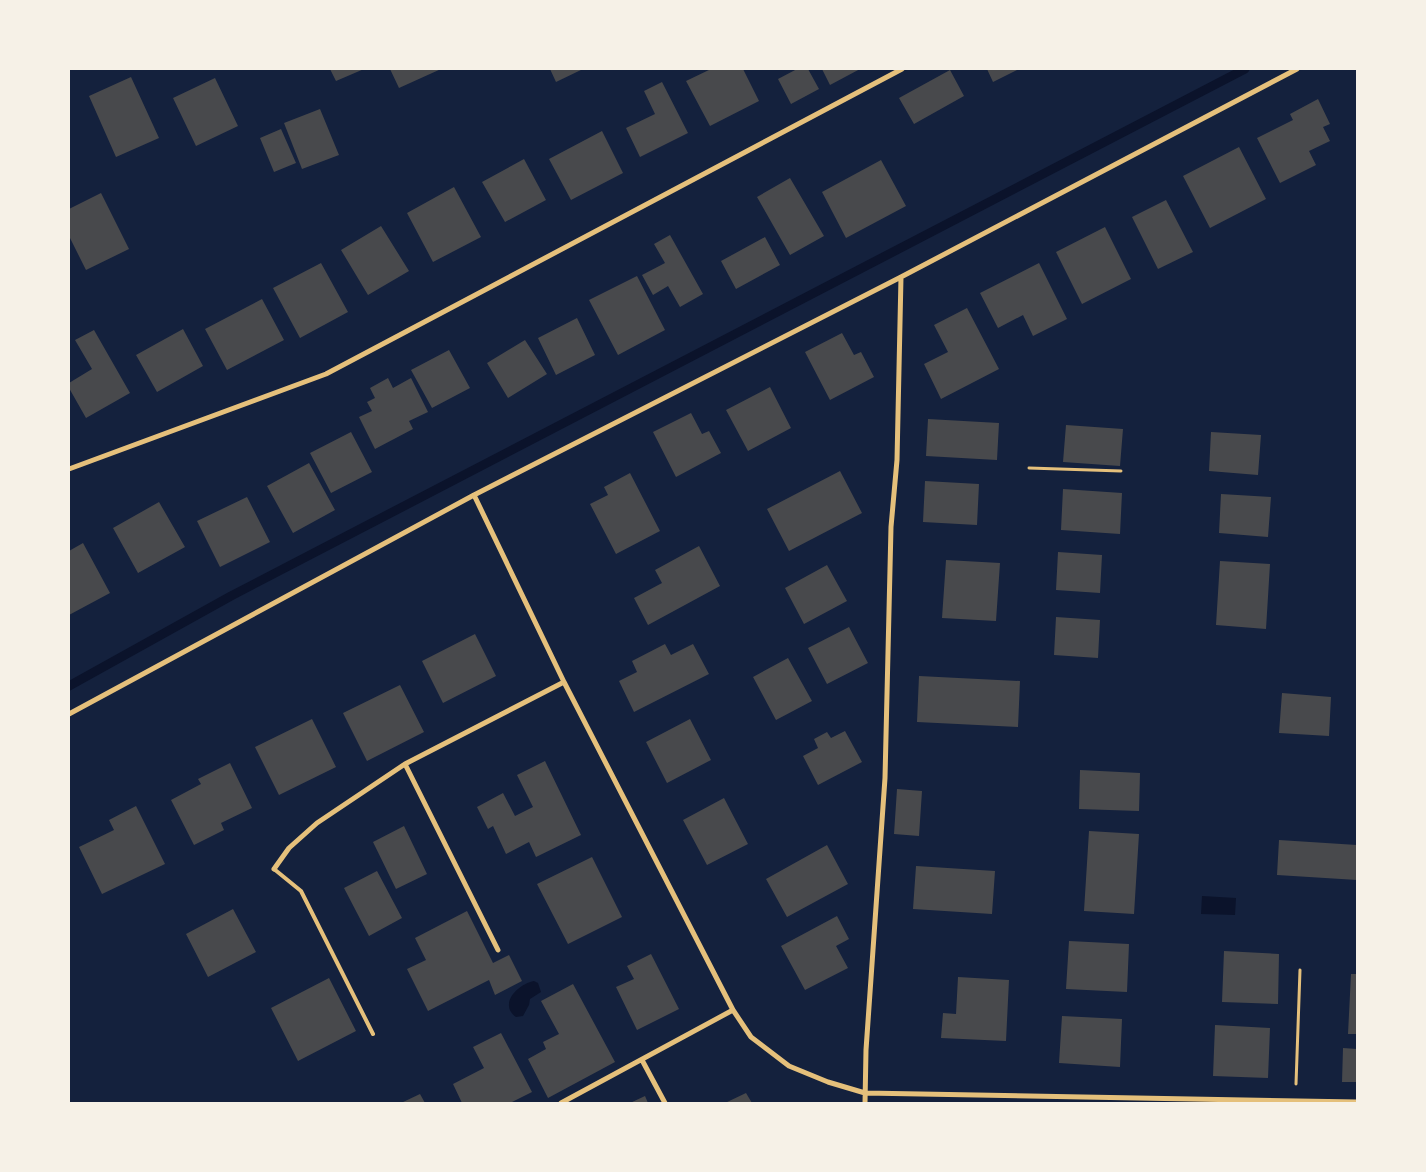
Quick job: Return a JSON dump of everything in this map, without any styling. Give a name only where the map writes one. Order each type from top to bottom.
[{"type":"street","points":[[69,469],[326,374],[902,69]]},
{"type":"street","points":[[69,714],[474,495],[901,278],[1297,69]]},
{"type":"street","points":[[865,1103],[866,1050],[885,778],[891,537],[897,460],[901,278]]},
{"type":"street","points":[[474,495],[564,682],[734,1010],[751,1037],[788,1066],[828,1082],[865,1093],[1357,1102]]},
{"type":"street","points":[[274,869],[289,848],[317,823],[405,764],[564,682]]},
{"type":"street","points":[[405,764],[498,950]]},
{"type":"street","points":[[561,1103],[734,1010]]},
{"type":"street","points":[[642,1060],[665,1103]]},
{"type":"lane","points":[[274,869],[301,891],[373,1034]]},
{"type":"path","points":[[1029,468],[1121,471]]},
{"type":"path","points":[[1296,1101],[1300,970]]},
{"type":"water","points":[[1202,896],[1236,898],[1235,915],[1201,914]]},
{"type":"water","points":[[534,981],[538,983],[541,992],[530,999],[523,1016],[516,1017],[511,1012],[509,1006],[512,995],[522,986]]},
{"type":"building","points":[[330,69],[364,69],[336,81]]},
{"type":"building","points":[[390,69],[441,69],[399,88]]},
{"type":"building","points":[[550,69],[583,69],[556,82]]},
{"type":"building","points":[[711,69],[743,69],[759,101],[710,126],[686,81]]},
{"type":"building","points":[[797,69],[808,69],[819,89],[791,104],[778,79]]},
{"type":"building","points":[[822,69],[860,69],[830,85]]},
{"type":"building","points":[[987,69],[1019,69],[993,82]]},
{"type":"building","points":[[950,70],[964,96],[914,124],[899,98]]},
{"type":"building","points":[[131,77],[159,138],[116,157],[89,96]]},
{"type":"building","points":[[215,78],[238,126],[196,146],[173,98]]},
{"type":"building","points":[[662,82],[688,133],[640,157],[626,128],[655,114],[644,91]]},
{"type":"building","points":[[1318,99],[1330,124],[1323,127],[1330,141],[1309,151],[1316,165],[1280,183],[1257,138],[1293,120],[1290,114]]},
{"type":"building","points":[[320,109],[339,155],[302,169],[284,123]]},
{"type":"building","points":[[281,129],[296,163],[274,172],[260,138]]},
{"type":"building","points":[[602,131],[623,173],[571,200],[549,159]]},
{"type":"building","points":[[1239,147],[1266,199],[1210,228],[1183,176]]},
{"type":"building","points":[[524,159],[546,200],[505,222],[482,182]]},
{"type":"building","points":[[881,160],[906,206],[846,238],[822,192]]},
{"type":"building","points":[[790,178],[824,236],[790,255],[757,197]]},
{"type":"building","points":[[454,187],[481,237],[433,262],[407,213]]},
{"type":"building","points":[[101,193],[129,249],[86,270],[69,236],[69,209]]},
{"type":"building","points":[[1166,200],[1193,252],[1158,269],[1132,217]]},
{"type":"building","points":[[381,226],[409,271],[368,295],[341,250]]},
{"type":"building","points":[[1105,227],[1131,279],[1082,304],[1056,252]]},
{"type":"building","points":[[670,235],[703,294],[680,307],[668,286],[653,295],[642,275],[665,263],[654,244]]},
{"type":"building","points":[[765,237],[780,265],[736,289],[721,261]]},
{"type":"building","points":[[321,263],[348,312],[300,338],[273,288]]},
{"type":"building","points":[[1039,263],[1067,319],[1033,336],[1023,315],[998,328],[980,293]]},
{"type":"building","points":[[637,276],[665,330],[618,355],[589,300]]},
{"type":"building","points":[[262,299],[284,340],[227,370],[205,329]]},
{"type":"building","points":[[967,308],[999,369],[941,399],[924,364],[948,352],[934,325]]},
{"type":"building","points":[[577,318],[595,355],[556,375],[538,338]]},
{"type":"building","points":[[183,329],[203,366],[157,392],[136,355]]},
{"type":"building","points":[[94,330],[130,393],[86,418],[69,388],[69,383],[92,369],[75,340]]},
{"type":"building","points":[[842,333],[854,355],[861,352],[874,377],[830,400],[805,352]]},
{"type":"building","points":[[525,340],[547,374],[508,398],[487,363]]},
{"type":"building","points":[[449,350],[470,388],[432,408],[411,370]]},
{"type":"building","points":[[388,378],[393,388],[411,378],[428,412],[409,421],[413,429],[375,449],[359,417],[372,411],[367,402],[375,398],[370,388]]},
{"type":"building","points":[[770,387],[791,428],[748,451],[726,410]]},
{"type":"building","points":[[691,413],[702,434],[709,431],[721,453],[676,477],[653,432]]},
{"type":"building","points":[[928,419],[999,423],[997,460],[926,456]]},
{"type":"building","points":[[1066,425],[1123,429],[1120,466],[1063,462]]},
{"type":"building","points":[[351,432],[372,472],[331,493],[310,453]]},
{"type":"building","points":[[1211,432],[1261,435],[1258,475],[1209,471]]},
{"type":"building","points":[[309,463],[335,510],[293,533],[267,486]]},
{"type":"building","points":[[840,471],[862,513],[789,551],[767,509]]},
{"type":"building","points":[[630,473],[660,531],[616,554],[590,504],[608,495],[604,487]]},
{"type":"building","points":[[925,481],[979,484],[977,525],[923,522]]},
{"type":"building","points":[[1063,489],[1122,493],[1120,534],[1061,530]]},
{"type":"building","points":[[1221,494],[1271,497],[1268,537],[1219,533]]},
{"type":"building","points":[[247,497],[270,542],[220,567],[197,521]]},
{"type":"building","points":[[159,502],[185,547],[138,573],[113,528]]},
{"type":"building","points":[[83,543],[110,593],[69,615],[69,551]]},
{"type":"building","points":[[699,546],[720,586],[648,625],[634,598],[662,583],[655,570]]},
{"type":"building","points":[[1058,552],[1102,555],[1100,593],[1056,590]]},
{"type":"building","points":[[946,560],[1000,563],[996,621],[942,618]]},
{"type":"building","points":[[1220,561],[1270,564],[1266,629],[1216,625]]},
{"type":"building","points":[[827,565],[847,601],[804,624],[785,588]]},
{"type":"building","points":[[1056,617],[1100,620],[1098,658],[1054,655]]},
{"type":"building","points":[[849,627],[868,663],[827,684],[808,648]]},
{"type":"building","points":[[475,634],[496,676],[443,703],[422,661]]},
{"type":"building","points":[[665,644],[671,655],[693,644],[709,674],[634,712],[619,681],[637,672],[632,661]]},
{"type":"building","points":[[788,658],[812,701],[776,720],[753,677]]},
{"type":"building","points":[[919,676],[1020,681],[1018,727],[917,722]]},
{"type":"building","points":[[400,685],[424,732],[367,761],[343,713]]},
{"type":"building","points":[[1282,693],[1331,697],[1329,736],[1279,733]]},
{"type":"building","points":[[312,719],[336,767],[279,795],[255,747]]},
{"type":"building","points":[[690,719],[711,760],[667,783],[646,742]]},
{"type":"building","points":[[845,731],[862,762],[818,785],[803,756],[818,748],[814,739],[827,732],[831,738]]},
{"type":"building","points":[[545,761],[581,835],[536,857],[529,842],[506,854],[493,826],[488,829],[477,807],[503,793],[515,816],[533,807],[517,775]]},
{"type":"building","points":[[230,763],[252,808],[221,823],[224,830],[194,845],[171,800],[201,784],[198,779]]},
{"type":"building","points":[[1080,770],[1140,773],[1139,811],[1079,809]]},
{"type":"building","points":[[897,789],[922,791],[919,836],[894,834]]},
{"type":"building","points":[[724,798],[748,844],[707,865],[683,820]]},
{"type":"building","points":[[136,806],[165,864],[102,894],[79,847],[114,830],[109,820]]},
{"type":"building","points":[[404,826],[427,874],[396,889],[373,842]]},
{"type":"building","points":[[1089,831],[1139,834],[1134,914],[1084,911]]},
{"type":"building","points":[[1279,840],[1357,845],[1357,880],[1277,875]]},
{"type":"building","points":[[827,845],[848,884],[787,917],[766,879]]},
{"type":"building","points":[[592,857],[622,917],[568,944],[537,884]]},
{"type":"building","points":[[916,866],[995,871],[992,914],[913,909]]},
{"type":"building","points":[[377,871],[402,918],[369,936],[344,888]]},
{"type":"building","points":[[233,909],[256,952],[208,977],[186,934]]},
{"type":"building","points":[[467,911],[493,963],[509,955],[522,981],[495,995],[489,980],[428,1011],[407,969],[426,960],[415,938]]},
{"type":"building","points":[[837,916],[849,939],[836,946],[848,968],[805,990],[781,946]]},
{"type":"building","points":[[1069,941],[1129,944],[1127,992],[1066,989]]},
{"type":"building","points":[[1224,951],[1279,954],[1278,1004],[1222,1002]]},
{"type":"building","points":[[651,954],[679,1009],[637,1030],[616,987],[634,979],[627,966]]},
{"type":"building","points":[[1351,974],[1357,974],[1357,1034],[1348,1034]]},
{"type":"building","points":[[958,977],[1009,980],[1006,1041],[941,1038],[943,1013],[956,1014]]},
{"type":"building","points":[[329,978],[356,1031],[298,1061],[271,1008]]},
{"type":"building","points":[[573,984],[615,1062],[548,1098],[528,1059],[546,1049],[543,1042],[559,1034],[541,1001]]},
{"type":"building","points":[[1062,1016],[1122,1019],[1120,1067],[1059,1063]]},
{"type":"building","points":[[1215,1025],[1270,1028],[1268,1078],[1213,1076]]},
{"type":"building","points":[[501,1033],[532,1092],[510,1103],[462,1103],[453,1084],[484,1068],[473,1047]]},
{"type":"building","points":[[1343,1048],[1357,1049],[1357,1082],[1342,1082]]},
{"type":"building","points":[[746,1093],[752,1103],[725,1103]]},
{"type":"building","points":[[420,1094],[425,1103],[401,1103]]},
{"type":"building","points":[[645,1096],[648,1103],[630,1103]]},
{"type":"waterway","points":[[69,686],[231,596],[1245,69]]}]
